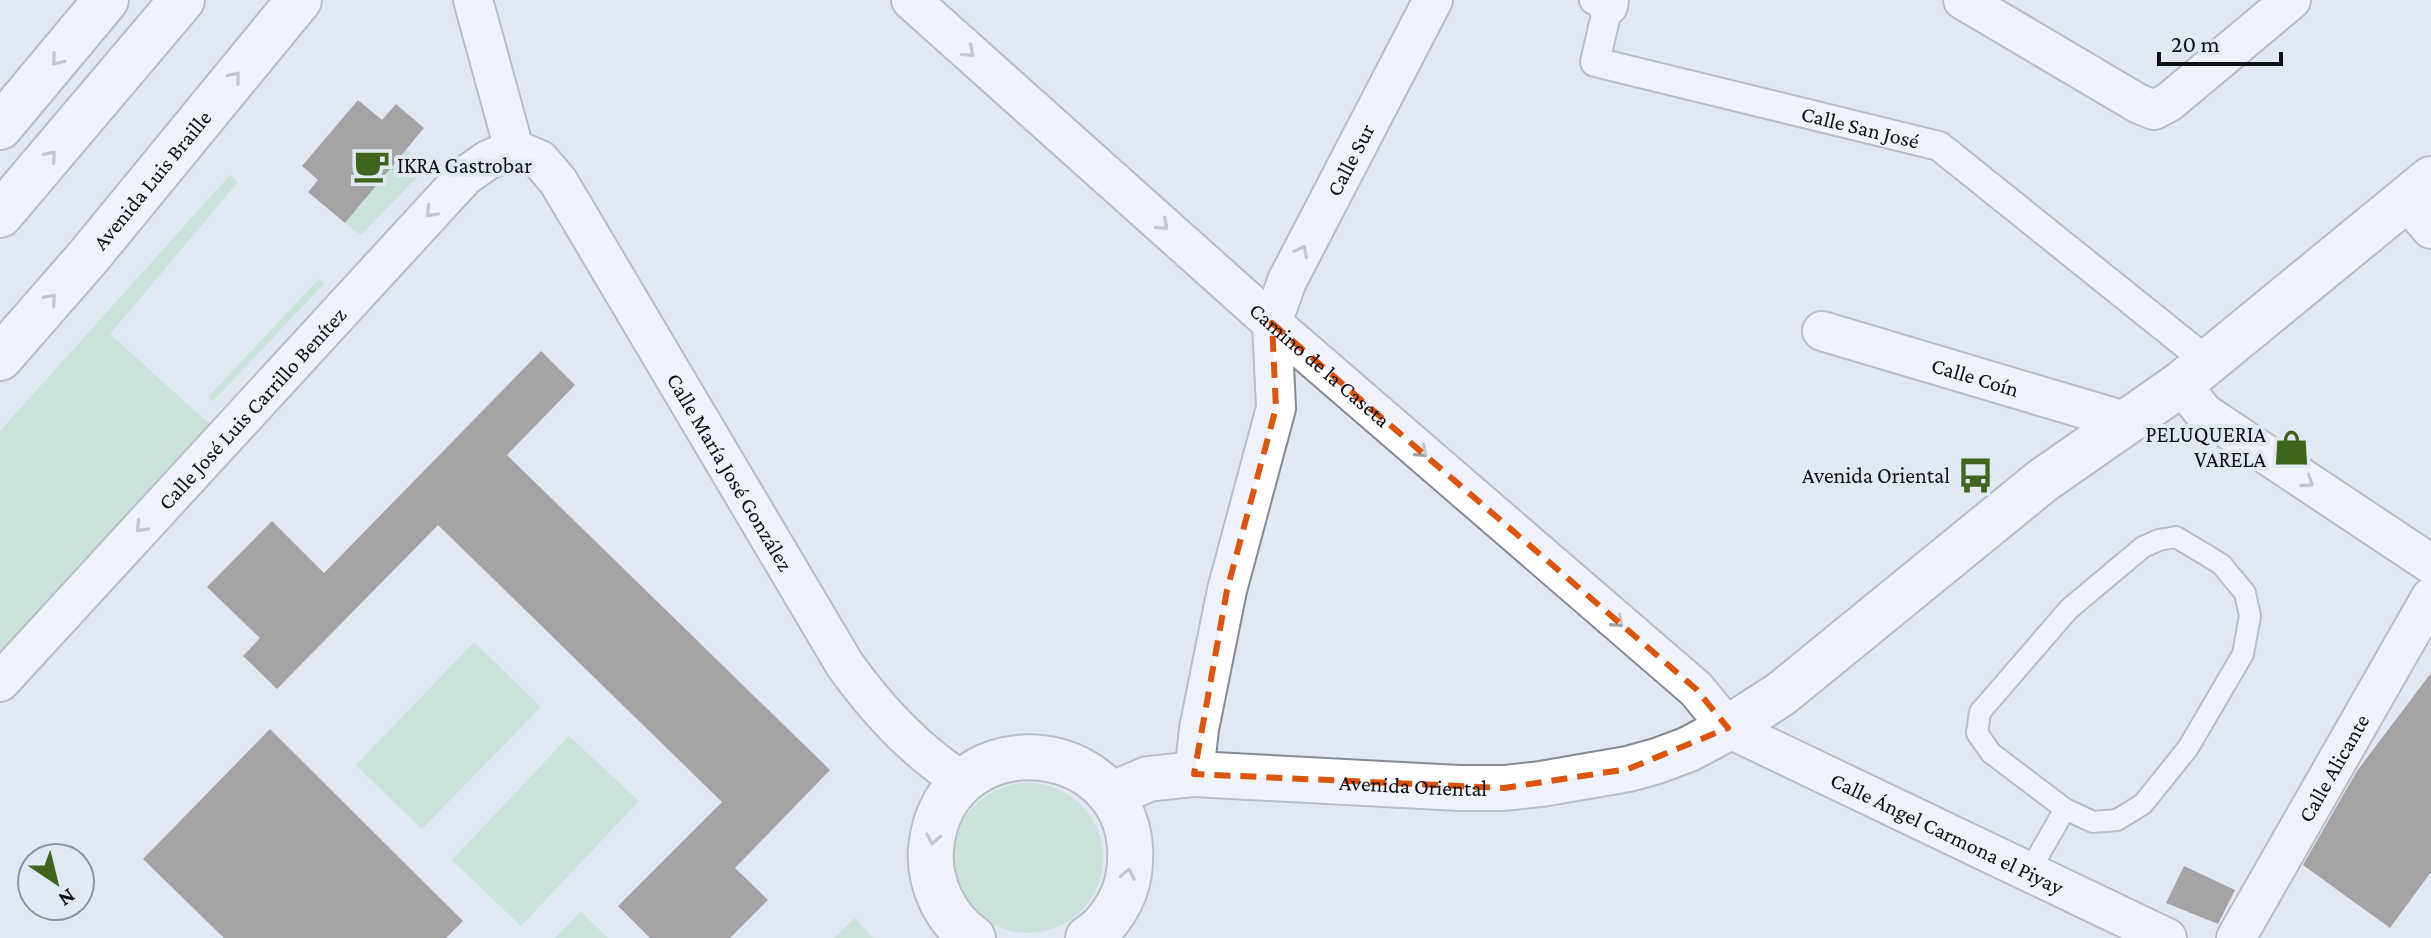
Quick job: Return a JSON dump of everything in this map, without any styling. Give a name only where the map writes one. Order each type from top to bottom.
[{"type":"main road","points":[[0,127],[106,0]]},
{"type":"main road","points":[[0,215],[182,0]]},
{"type":"main road","name":"Avenida Luis Braille","points":[[0,358],[89,256],[299,0]]},
{"type":"main road","name":"Avenida Oriental","points":[[1111,795],[1148,779],[1194,774],[1504,788],[1628,769],[1689,749],[1781,694],[2042,481],[2128,422],[2423,203]]},
{"type":"main road","points":[[973,938],[952,918],[939,898],[932,875],[931,849],[936,824],[947,801],[964,782],[986,766],[1012,757],[1040,756],[1067,762],[1091,776],[1111,795],[1126,822],[1132,853],[1127,884],[1114,912],[1092,937]]},
{"type":"main road","points":[[922,938],[933,922],[939,898]]},
{"type":"street","points":[[473,0],[514,149]]},
{"type":"street","name":"Calle Sur","points":[[1272,323],[1287,281],[1433,0]]},
{"type":"street","points":[[1963,0],[2154,110],[2169,102],[2291,0]]},
{"type":"street","name":"Camino de la Caseta","points":[[914,1],[1272,323],[1696,689],[1728,728]]},
{"type":"street","name":"Calle San José","points":[[1604,2],[1595,62],[1939,146],[2194,373]]},
{"type":"street","name":"Calle José Luis Carrillo Benítez","points":[[0,682],[465,176],[488,160],[514,149]]},
{"type":"street","name":"Calle María José González","points":[[514,149],[540,160],[558,181],[845,665],[865,693],[914,745],[936,765],[964,782]]},
{"type":"street","points":[[1194,774],[1199,729],[1227,590],[1276,408],[1272,323]]},
{"type":"street","name":"Calle Coín","points":[[1822,331],[2128,422]]},
{"type":"street","points":[[2194,373],[2204,413],[2431,564]]},
{"type":"street","name":"Calle Alicante","points":[[2236,938],[2431,597]]},
{"type":"street","name":"Calle Ángel Carmona el Piyay","points":[[1728,728],[2167,938]]},
{"type":"lane","points":[[2176,537],[2221,564],[2245,593],[2250,616],[2243,654],[2188,748],[2143,804],[2117,820],[2093,822],[2065,809],[1991,753],[1977,733],[1980,712],[2069,609],[2143,547],[2176,537]]},
{"type":"lane","points":[[2029,872],[2065,809]]},
{"type":"highlighted area","points":[[1272,323],[1696,689],[1728,728],[1628,769],[1504,788],[1194,774],[1227,590],[1276,408]]},
{"type":"green space","points":[[406,149],[428,166],[361,235],[345,223]]},
{"type":"green space","points":[[230,175],[238,182],[110,334],[215,429],[0,665],[0,431]]},
{"type":"green space","points":[[319,279],[324,284],[213,401],[208,397]]},
{"type":"green space","points":[[474,642],[541,707],[422,829],[356,765]]},
{"type":"green space","points":[[569,736],[639,801],[521,926],[452,860]]},
{"type":"green space","points":[[1028,783],[1057,788],[1081,805],[1098,829],[1103,858],[1098,887],[1081,911],[1057,928],[1028,933],[999,928],[975,911],[958,887],[953,858],[958,829],[975,805],[999,788]]},
{"type":"green space","points":[[581,912],[608,938],[555,938]]},
{"type":"green space","points":[[855,918],[873,938],[834,938],[837,935]]},
{"type":"building","name":"IKRA Gastrobar","points":[[358,100],[382,120],[396,104],[424,128],[345,223],[308,192],[318,180],[302,166]]},
{"type":"building","points":[[541,351],[575,385],[507,455],[830,770],[735,868],[768,900],[730,938],[650,938],[618,906],[722,802],[438,525],[277,689],[243,656],[260,638],[207,587],[272,521],[324,573]]},
{"type":"building","points":[[2431,673],[2431,872],[2390,928],[2303,865],[2357,771]]},
{"type":"building","points":[[270,729],[463,921],[446,938],[224,938],[143,859]]},
{"type":"building","points":[[2184,866],[2235,890],[2218,924],[2166,903]]},
{"type":"place","name":"IKRA Gastrobar","points":[[371,165]]},
{"type":"place","name":"PELUQUERIA VARELA","points":[[2292,447]]},
{"type":"place","name":"Avenida Oriental","points":[[1976,475]]}]
